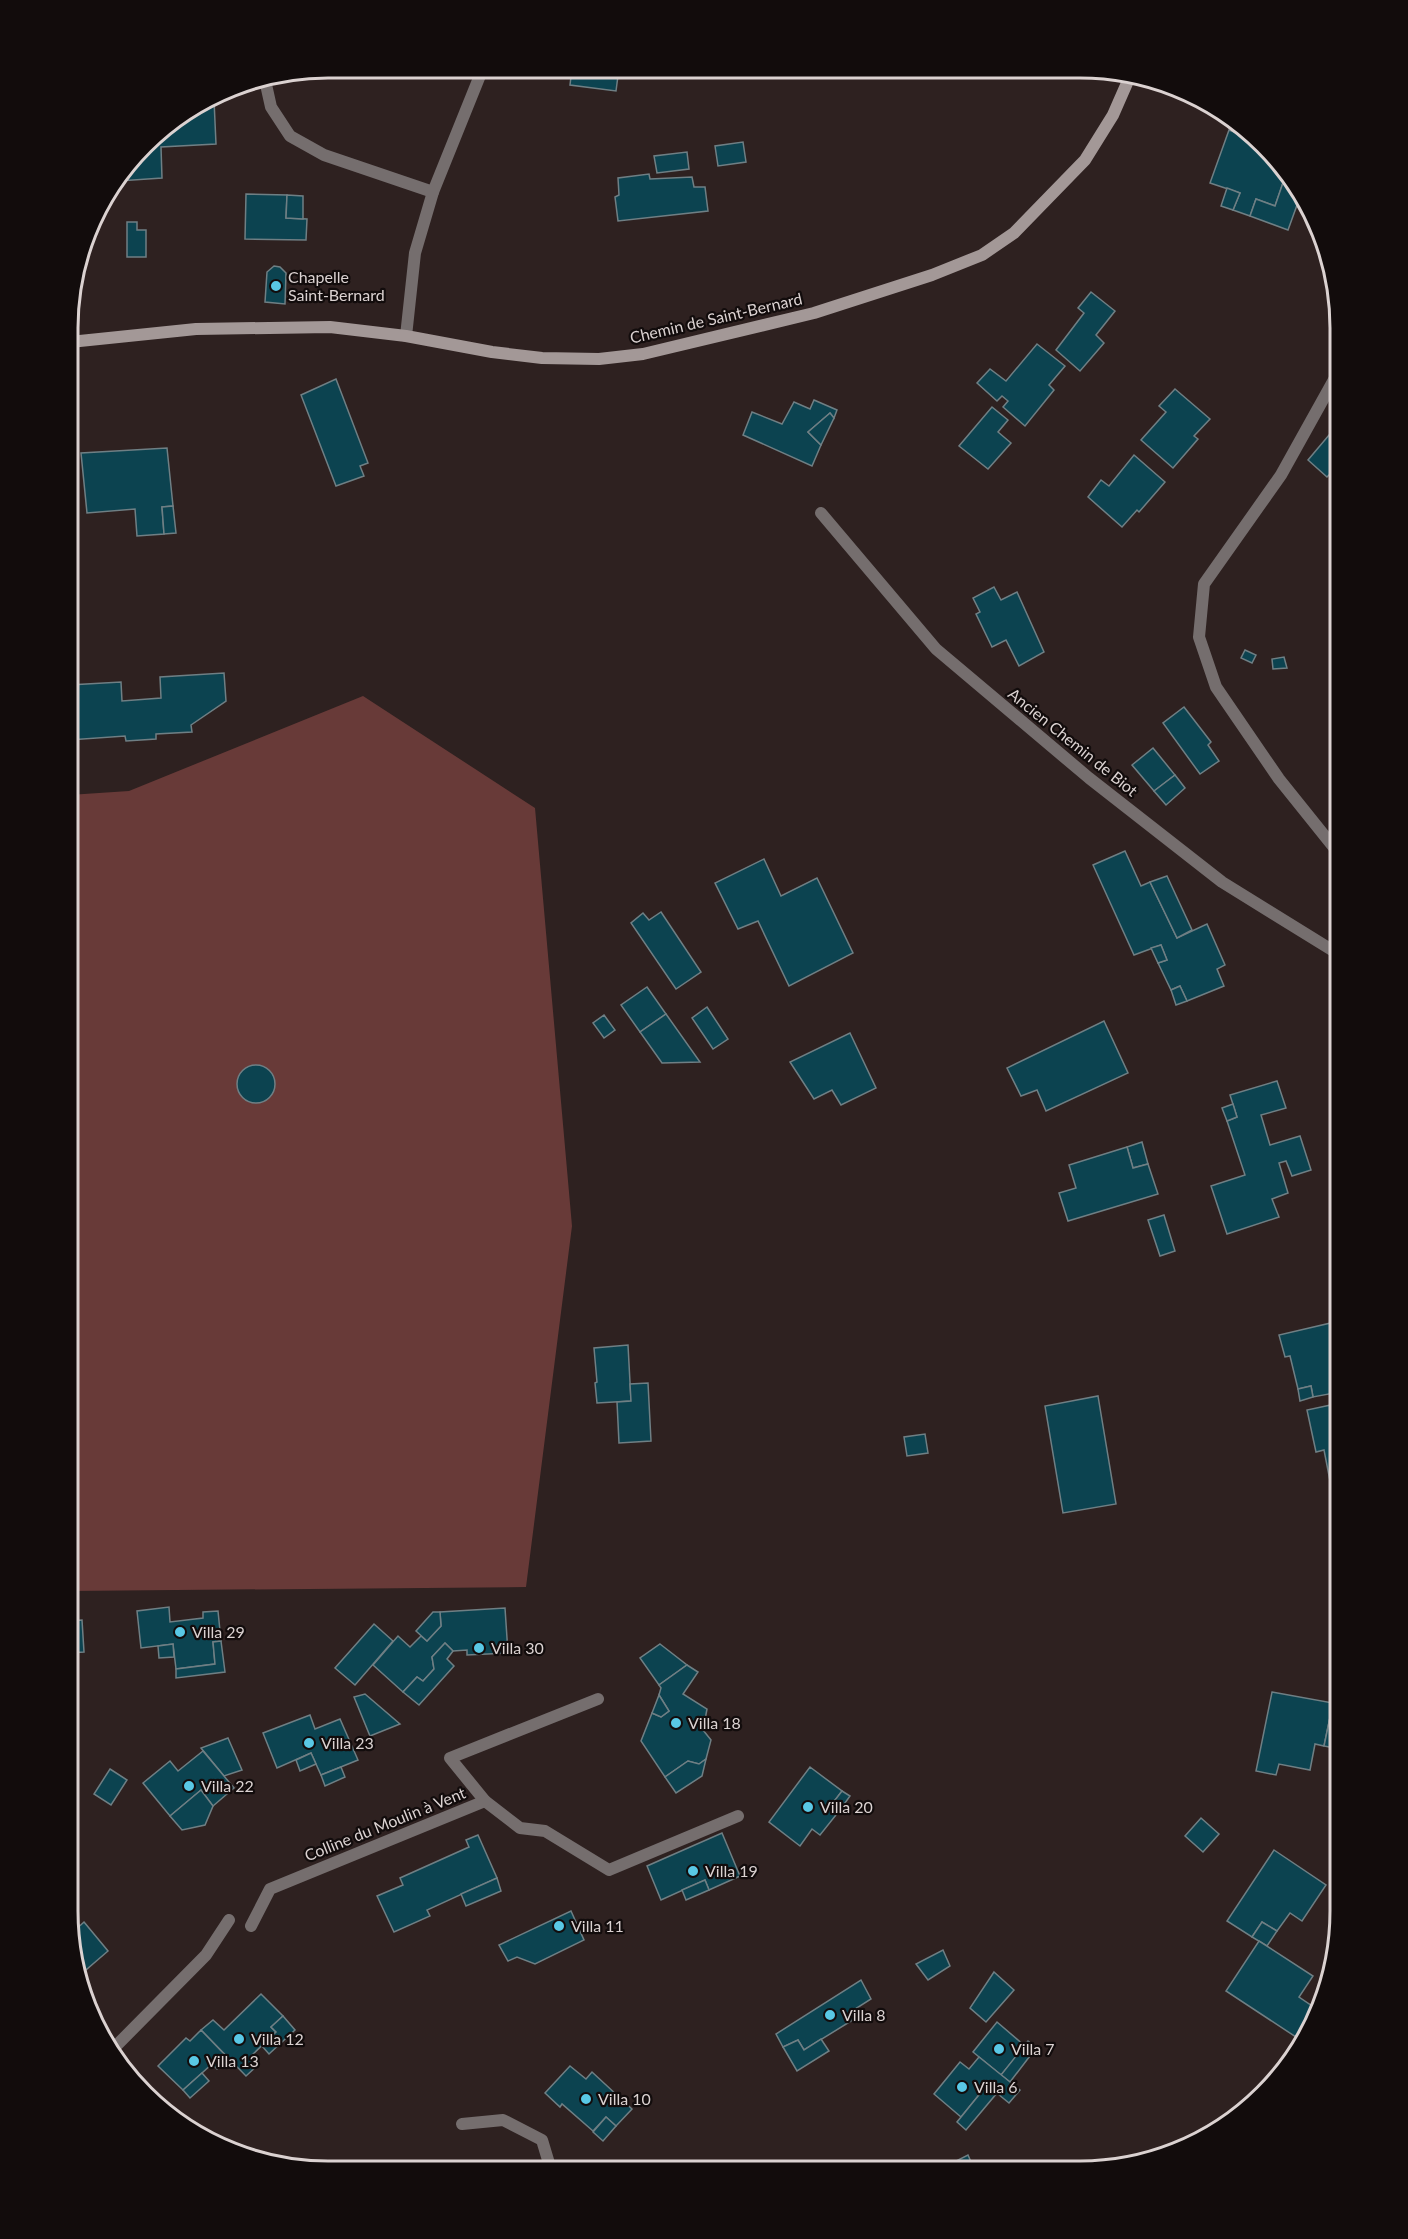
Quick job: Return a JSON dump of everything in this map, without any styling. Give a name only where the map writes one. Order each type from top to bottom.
[{"type":"main road","name":"Chemin de Saint-Bernard","points":[[78,341],[196,329],[330,327],[406,336],[492,352],[542,358],[599,359],[644,354],[814,313],[932,275],[982,255],[1014,233],[1085,160],[1113,115],[1127,83]]},
{"type":"street","points":[[406,336],[415,253],[432,192],[479,78]]},
{"type":"street","points":[[266,86],[271,106],[290,136],[324,155],[432,192]]},
{"type":"street","points":[[1330,388],[1281,475],[1204,584],[1199,637],[1216,687],[1279,779],[1330,843]]},
{"type":"street","name":"Ancien Chemin de Biot","points":[[821,513],[936,649],[1089,778],[1222,882],[1330,949]]},
{"type":"street","name":"Colline du Moulin à Vent","points":[[251,1926],[270,1889],[485,1801],[450,1758],[598,1699]]},
{"type":"street","points":[[485,1801],[520,1828],[545,1831],[609,1870],[738,1816]]},
{"type":"street","points":[[117,2045],[206,1955],[230,1920]]},
{"type":"street","points":[[462,2124],[503,2120],[542,2140],[548,2161]]},
{"type":"shaded area","points":[[363,696],[535,808],[572,1226],[526,1587],[78,1591],[78,794],[129,791]]},
{"type":"building","points":[[571,78],[618,78],[616,91],[570,85]]},
{"type":"building","points":[[214,106],[216,144],[161,147],[162,178],[127,180],[163,140],[189,120]]},
{"type":"building","points":[[1229,130],[1257,151],[1283,183],[1275,206],[1256,199],[1250,216],[1233,210],[1240,193],[1210,183]]},
{"type":"building","points":[[743,142],[746,162],[718,166],[715,146]]},
{"type":"building","points":[[687,152],[689,169],[657,173],[654,156]]},
{"type":"building","points":[[649,174],[650,179],[692,177],[694,187],[705,187],[708,211],[618,221],[615,197],[619,195],[618,178]]},
{"type":"building","points":[[1283,183],[1297,205],[1288,230],[1250,216],[1256,199],[1275,206]]},
{"type":"building","points":[[1227,188],[1240,193],[1233,210],[1221,206]]},
{"type":"building","points":[[246,194],[287,195],[286,218],[307,219],[306,240],[245,239]]},
{"type":"building","points":[[287,195],[303,196],[303,219],[286,218]]},
{"type":"building","points":[[127,222],[137,222],[137,230],[146,230],[146,257],[127,257]]},
{"type":"building","name":"Chapelle Saint-Bernard","points":[[274,266],[280,267],[286,273],[285,304],[265,302],[267,272]]},
{"type":"building","points":[[1091,292],[1115,311],[1096,335],[1104,343],[1080,371],[1056,350],[1084,313],[1078,308]]},
{"type":"building","points":[[1037,344],[1065,366],[1049,385],[1054,390],[1025,426],[1003,407],[1008,401],[1002,396],[997,401],[977,383],[990,369],[1006,381]]},
{"type":"building","points":[[336,379],[368,463],[360,466],[364,476],[336,486],[301,395]]},
{"type":"building","points":[[1175,389],[1210,419],[1194,436],[1198,439],[1173,468],[1141,440],[1166,412],[1159,406]]},
{"type":"building","points":[[814,400],[837,410],[834,418],[830,413],[808,432],[821,445],[812,466],[743,435],[752,412],[782,424],[794,402],[810,409]]},
{"type":"building","points":[[992,407],[1008,420],[998,432],[1011,443],[988,469],[959,446]]},
{"type":"building","points":[[830,413],[834,418],[821,445],[808,432]]},
{"type":"building","points":[[1330,434],[1330,474],[1327,477],[1308,460]]},
{"type":"building","points":[[167,448],[173,506],[162,507],[164,534],[137,536],[135,509],[87,513],[81,453]]},
{"type":"building","points":[[1134,455],[1165,482],[1139,512],[1137,510],[1122,527],[1088,497],[1101,480],[1109,486]]},
{"type":"building","points":[[173,506],[176,533],[164,534],[162,507]]},
{"type":"building","points":[[994,587],[1001,600],[1017,592],[1044,652],[1019,666],[1006,640],[992,647],[976,614],[980,612],[973,598]]},
{"type":"building","points":[[1245,650],[1256,655],[1252,663],[1241,658]]},
{"type":"building","points":[[1284,657],[1287,668],[1273,669],[1272,659]]},
{"type":"building","points":[[224,673],[226,701],[191,725],[192,732],[156,734],[156,739],[126,741],[125,736],[78,739],[78,684],[121,682],[122,701],[161,698],[160,677]]},
{"type":"building","points":[[1184,707],[1211,742],[1208,745],[1219,761],[1200,774],[1163,723]]},
{"type":"building","points":[[1153,748],[1175,775],[1154,791],[1132,765]]},
{"type":"building","points":[[1175,775],[1185,788],[1166,805],[1154,791]]},
{"type":"building","points":[[1125,851],[1141,886],[1150,882],[1177,938],[1207,924],[1225,965],[1217,969],[1224,986],[1187,1001],[1180,986],[1171,990],[1158,963],[1167,960],[1161,945],[1134,955],[1093,865]]},
{"type":"building","points":[[764,859],[781,896],[817,878],[853,953],[789,986],[758,921],[738,929],[715,883]]},
{"type":"building","points":[[1167,876],[1192,930],[1177,938],[1150,882]]},
{"type":"building","points":[[661,912],[701,972],[676,989],[631,923],[643,913],[649,920]]},
{"type":"building","points":[[1161,945],[1167,960],[1158,963],[1151,948]]},
{"type":"building","points":[[1180,986],[1187,1001],[1176,1005],[1171,990]]},
{"type":"building","points":[[647,987],[666,1014],[640,1032],[621,1005]]},
{"type":"building","points":[[707,1007],[728,1039],[713,1049],[692,1018]]},
{"type":"building","points":[[666,1014],[700,1062],[662,1063],[640,1032]]},
{"type":"building","points":[[604,1015],[615,1030],[604,1038],[593,1023]]},
{"type":"building","points":[[1104,1021],[1128,1073],[1046,1111],[1037,1090],[1021,1096],[1007,1068]]},
{"type":"building","points":[[850,1033],[876,1088],[841,1105],[832,1090],[814,1099],[790,1062]]},
{"type":"building","points":[[256,1065],[269,1071],[275,1084],[269,1097],[256,1103],[243,1097],[237,1084],[243,1071]]},
{"type":"building","points":[[1277,1081],[1286,1108],[1261,1115],[1270,1145],[1300,1136],[1311,1170],[1292,1176],[1286,1161],[1279,1163],[1288,1193],[1272,1199],[1279,1217],[1227,1234],[1211,1186],[1245,1175],[1227,1121],[1237,1117],[1230,1095]]},
{"type":"building","points":[[1233,1104],[1237,1117],[1227,1121],[1222,1108]]},
{"type":"building","points":[[1142,1142],[1148,1164],[1133,1168],[1127,1147]]},
{"type":"building","points":[[1127,1147],[1133,1168],[1148,1164],[1158,1194],[1068,1221],[1059,1193],[1076,1188],[1069,1165]]},
{"type":"building","points":[[1164,1215],[1175,1251],[1160,1256],[1148,1220]]},
{"type":"building","points":[[1330,1323],[1330,1394],[1313,1397],[1311,1386],[1298,1389],[1290,1356],[1285,1357],[1279,1335]]},
{"type":"building","points":[[628,1345],[631,1401],[597,1403],[594,1348]]},
{"type":"building","points":[[648,1383],[651,1441],[619,1443],[617,1402],[631,1401],[630,1384]]},
{"type":"building","points":[[1311,1386],[1313,1397],[1300,1401],[1298,1389]]},
{"type":"building","points":[[1098,1396],[1116,1504],[1063,1513],[1045,1406]]},
{"type":"building","points":[[1330,1405],[1330,1481],[1324,1450],[1316,1452],[1307,1410]]},
{"type":"building","points":[[925,1434],[928,1453],[907,1456],[904,1437]]},
{"type":"building","name":"Villa 29","points":[[169,1607],[170,1622],[203,1618],[203,1612],[218,1611],[221,1641],[213,1642],[215,1664],[176,1669],[173,1644],[141,1648],[137,1611]]},
{"type":"building","name":"Villa 30","points":[[505,1608],[508,1653],[467,1655],[467,1650],[453,1651],[445,1643],[432,1657],[434,1669],[423,1681],[417,1677],[403,1692],[373,1665],[398,1636],[410,1647],[421,1636],[427,1641],[441,1626],[440,1612]]},
{"type":"building","points":[[433,1612],[440,1612],[441,1626],[427,1641],[416,1631]]},
{"type":"building","points":[[78,1620],[82,1620],[84,1652],[78,1652]]},
{"type":"building","points":[[374,1624],[393,1641],[355,1685],[335,1668]]},
{"type":"building","points":[[221,1641],[225,1672],[176,1678],[176,1669],[215,1664],[213,1642]]},
{"type":"building","points":[[445,1643],[453,1651],[447,1659],[454,1666],[419,1705],[403,1692],[417,1677],[423,1681],[434,1669],[432,1657]]},
{"type":"building","points":[[173,1644],[174,1657],[159,1658],[158,1646]]},
{"type":"building","points":[[660,1644],[687,1665],[659,1685],[640,1658]]},
{"type":"building","name":"Villa 18","points":[[687,1665],[698,1672],[683,1694],[707,1709],[703,1730],[711,1740],[706,1759],[699,1764],[688,1761],[665,1777],[641,1741],[652,1713],[661,1717],[669,1711],[659,1695],[661,1688],[659,1685]]},
{"type":"building","points":[[1272,1692],[1330,1702],[1330,1717],[1324,1746],[1315,1744],[1310,1770],[1279,1764],[1276,1775],[1256,1771]]},
{"type":"building","points":[[365,1694],[400,1724],[370,1736],[354,1697]]},
{"type":"building","points":[[659,1695],[669,1711],[661,1717],[652,1713]]},
{"type":"building","name":"Villa 23","points":[[310,1715],[315,1729],[340,1719],[358,1760],[321,1775],[311,1753],[277,1768],[263,1733]]},
{"type":"building","points":[[1330,1717],[1330,1747],[1324,1746]]},
{"type":"building","points":[[228,1738],[242,1770],[224,1776],[201,1748]]},
{"type":"building","name":"Villa 22","points":[[203,1751],[234,1788],[213,1806],[201,1790],[170,1816],[143,1783],[170,1761],[178,1771]]},
{"type":"building","points":[[311,1753],[316,1764],[300,1771],[296,1760]]},
{"type":"building","points":[[706,1759],[702,1776],[676,1793],[665,1777],[688,1761],[699,1764]]},
{"type":"building","points":[[341,1767],[345,1777],[325,1786],[321,1775]]},
{"type":"building","name":"Villa 20","points":[[810,1767],[842,1791],[832,1804],[840,1810],[820,1835],[812,1829],[800,1846],[769,1822]]},
{"type":"building","points":[[110,1769],[127,1780],[111,1805],[94,1794]]},
{"type":"building","points":[[201,1790],[213,1806],[205,1825],[182,1830],[170,1816]]},
{"type":"building","points":[[842,1791],[850,1796],[840,1810],[832,1804]]},
{"type":"building","points":[[1201,1818],[1219,1834],[1203,1852],[1185,1836]]},
{"type":"building","name":"Villa 19","points":[[722,1833],[740,1876],[709,1890],[705,1880],[661,1900],[647,1866]]},
{"type":"building","points":[[478,1835],[497,1878],[427,1910],[430,1916],[394,1932],[377,1896],[403,1885],[400,1878],[469,1847],[466,1840]]},
{"type":"building","points":[[1274,1850],[1326,1885],[1302,1921],[1290,1913],[1277,1931],[1262,1922],[1252,1937],[1227,1921]]},
{"type":"building","points":[[497,1878],[501,1891],[466,1906],[461,1894]]},
{"type":"building","points":[[705,1880],[709,1890],[686,1900],[682,1890]]},
{"type":"building","name":"Villa 11","points":[[571,1911],[584,1940],[535,1964],[517,1957],[508,1961],[499,1945]]},
{"type":"building","points":[[84,1922],[108,1951],[86,1970],[80,1943],[79,1927]]},
{"type":"building","points":[[1262,1922],[1277,1931],[1267,1946],[1252,1937]]},
{"type":"building","points":[[1259,1941],[1313,1976],[1299,1997],[1311,2005],[1296,2037],[1226,1991]]},
{"type":"building","points":[[943,1950],[950,1966],[928,1980],[916,1964]]},
{"type":"building","points":[[994,1972],[1014,1990],[986,2022],[970,2008]]},
{"type":"building","name":"Villa 8","points":[[861,1980],[871,1999],[852,2011],[856,2018],[804,2050],[798,2040],[783,2047],[776,2034]]},
{"type":"building","name":"Villa 12","points":[[261,1994],[283,2016],[271,2027],[276,2032],[250,2057],[258,2065],[246,2076],[201,2030],[213,2020],[224,2030]]},
{"type":"building","points":[[283,2016],[295,2030],[269,2054],[262,2046],[276,2032],[271,2027]]},
{"type":"building","name":"Villa 7","points":[[997,2022],[1025,2046],[1001,2075],[973,2052]]},
{"type":"building","name":"Villa 13","points":[[201,2030],[228,2058],[217,2069],[212,2064],[183,2090],[158,2066],[186,2038],[190,2041]]},
{"type":"building","points":[[821,2039],[829,2051],[797,2071],[783,2047],[798,2040],[804,2050]]},
{"type":"building","points":[[1028,2041],[1036,2048],[1010,2082],[1001,2075]]},
{"type":"building","name":"Villa 6","points":[[979,2057],[1020,2090],[1009,2103],[987,2085],[961,2117],[934,2094],[960,2062],[969,2069]]},
{"type":"building","name":"Villa 10","points":[[570,2066],[586,2079],[592,2072],[632,2109],[616,2126],[606,2117],[593,2131],[562,2104],[560,2107],[545,2093]]},
{"type":"building","points":[[202,2073],[209,2081],[190,2098],[183,2090]]},
{"type":"building","points":[[987,2085],[997,2093],[966,2130],[957,2122]]},
{"type":"building","points":[[606,2117],[616,2126],[603,2141],[593,2132]]},
{"type":"building","points":[[968,2155],[971,2161],[956,2161]]},
{"type":"place","name":"Chapelle Saint-Bernard","points":[[276,286]]},
{"type":"place","name":"Villa 29","points":[[180,1632]]},
{"type":"place","name":"Villa 30","points":[[479,1648]]},
{"type":"place","name":"Villa 18","points":[[676,1723]]},
{"type":"place","name":"Villa 23","points":[[309,1743]]},
{"type":"place","name":"Villa 22","points":[[189,1786]]},
{"type":"place","name":"Villa 20","points":[[808,1807]]},
{"type":"place","name":"Villa 19","points":[[693,1871]]},
{"type":"place","name":"Villa 11","points":[[559,1926]]},
{"type":"place","name":"Villa 8","points":[[830,2015]]},
{"type":"place","name":"Villa 12","points":[[239,2039]]},
{"type":"place","name":"Villa 7","points":[[999,2049]]},
{"type":"place","name":"Villa 13","points":[[194,2061]]},
{"type":"place","name":"Villa 6","points":[[962,2087]]},
{"type":"place","name":"Villa 10","points":[[586,2099]]}]
